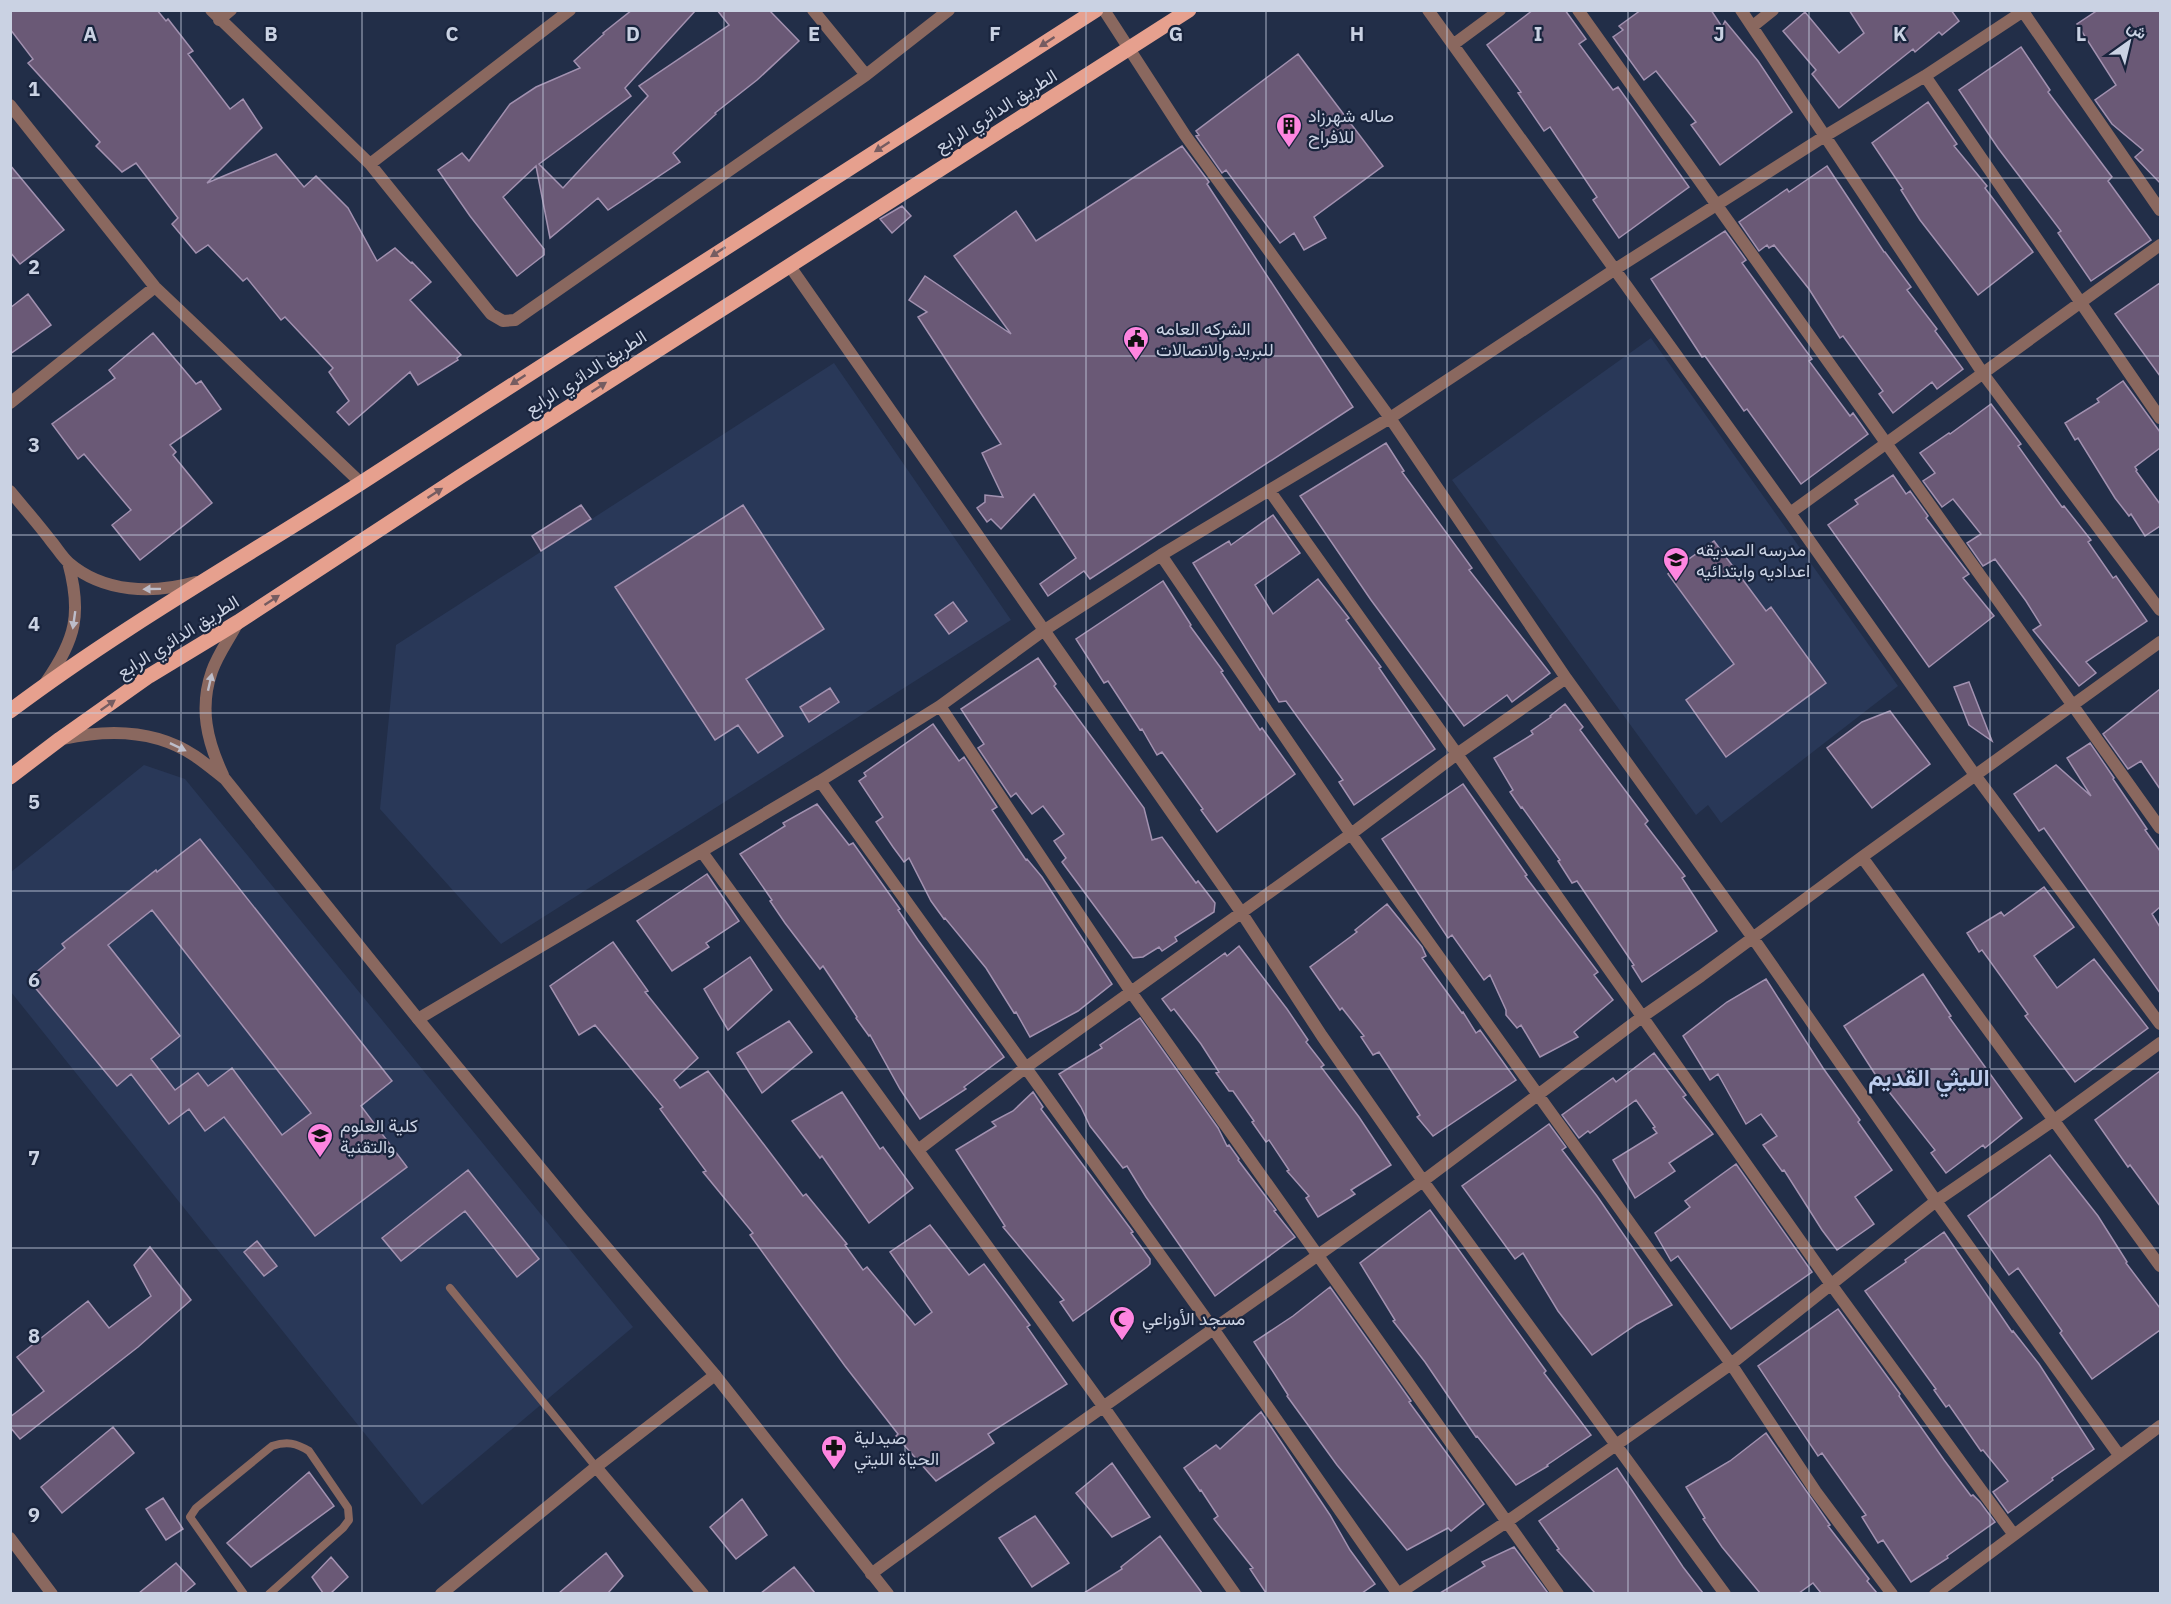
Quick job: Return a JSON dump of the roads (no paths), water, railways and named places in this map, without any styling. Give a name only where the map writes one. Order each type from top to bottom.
[{"type":"main road","name":"الطريق الدائري الرابع","points":[[10,711],[120,633],[361,483],[1096,10]]},
{"type":"main road","name":"الطريق الدائري الرابع","points":[[10,777],[150,676],[238,622],[461,476],[1189,10]]},
{"type":"street","points":[[231,10],[215,15],[370,164],[491,314],[503,321],[515,320],[866,75],[949,10]]},
{"type":"street","points":[[370,164],[570,10]]},
{"type":"street","points":[[813,10],[866,75]]},
{"type":"street","points":[[1104,10],[1185,135],[1390,418],[1566,678],[1753,938],[1936,1201],[2119,1455]]},
{"type":"street","points":[[1428,10],[1790,513],[1975,775],[2160,1024]]},
{"type":"street","points":[[1454,44],[1500,10]]},
{"type":"street","points":[[1578,10],[2160,828]]},
{"type":"street","points":[[1741,10],[1984,375],[2160,610]]},
{"type":"street","points":[[1753,26],[1773,10]]},
{"type":"street","points":[[418,1019],[702,852],[940,706],[1043,631],[1161,555],[1390,418],[1614,270],[1825,136],[1925,76],[2024,11],[2160,210]]},
{"type":"street","points":[[1925,76],[2160,418]]},
{"type":"street","points":[[10,105],[155,287],[361,483]]},
{"type":"street","points":[[1790,513],[1984,375],[2160,245]]},
{"type":"street","points":[[789,265],[1241,912],[1322,1036],[1725,1593]]},
{"type":"street","points":[[10,404],[155,287]]},
{"type":"street","points":[[1269,490],[1830,1283],[2014,1535]]},
{"type":"street","points":[[10,491],[68,562],[96,580],[121,587],[159,589],[209,579]]},
{"type":"street","points":[[1161,555],[1351,834],[1731,1364],[1816,1492],[1892,1593]]},
{"type":"street","points":[[43,686],[63,658],[72,635],[76,613],[75,587],[68,562]]},
{"type":"street","points":[[238,622],[212,671],[206,698],[206,724],[211,750],[225,779],[418,1019],[715,1375],[888,1593]]},
{"type":"street","points":[[871,1574],[1103,1406],[1424,1180],[1642,1017],[2160,642]]},
{"type":"street","points":[[918,1150],[1025,1068],[1351,834],[1457,754],[1566,678]]},
{"type":"street","points":[[940,706],[1131,992],[1558,1593]]},
{"type":"street","points":[[60,739],[90,733],[118,731],[148,736],[171,743],[194,755],[225,779]]},
{"type":"street","points":[[820,781],[1214,1330],[1398,1593],[1508,1521],[1731,1364],[1936,1201],[2054,1120],[2160,1043]]},
{"type":"street","points":[[702,852],[1103,1406],[1235,1593]]},
{"type":"street","points":[[1862,857],[2160,1266]]},
{"type":"street","points":[[441,1593],[596,1467],[715,1375]]},
{"type":"street","points":[[1935,1593],[2160,1426]]},
{"type":"street","points":[[596,1467],[703,1593]]},
{"type":"street","points":[[10,1538],[51,1593]]},
{"type":"lane","points":[[450,1288],[596,1467]]},
{"type":"lane","points":[[244,1593],[190,1517],[196,1508],[264,1452],[272,1446],[285,1442],[309,1450],[348,1508],[349,1520],[343,1528],[269,1593]]},
{"type":"place","name":"صاله شهرزاد للافراح","points":[[1289,149]]},
{"type":"place","name":"الشركه العامه للبريد والاتصالات","points":[[1136,362]]},
{"type":"place","name":"مدرسه الصديقه اعداديه وابتدائيه","points":[[1676,583]]},
{"type":"place","name":"كلية العلوم والتقنية","points":[[320,1159]]},
{"type":"place","name":"مسجد الأوزاعي","points":[[1122,1342]]},
{"type":"place","name":"صيدلية الحياة الليتي","points":[[834,1471]]},
{"type":"district","name":"الليثي القديم","points":[[1929,1078]]}]
